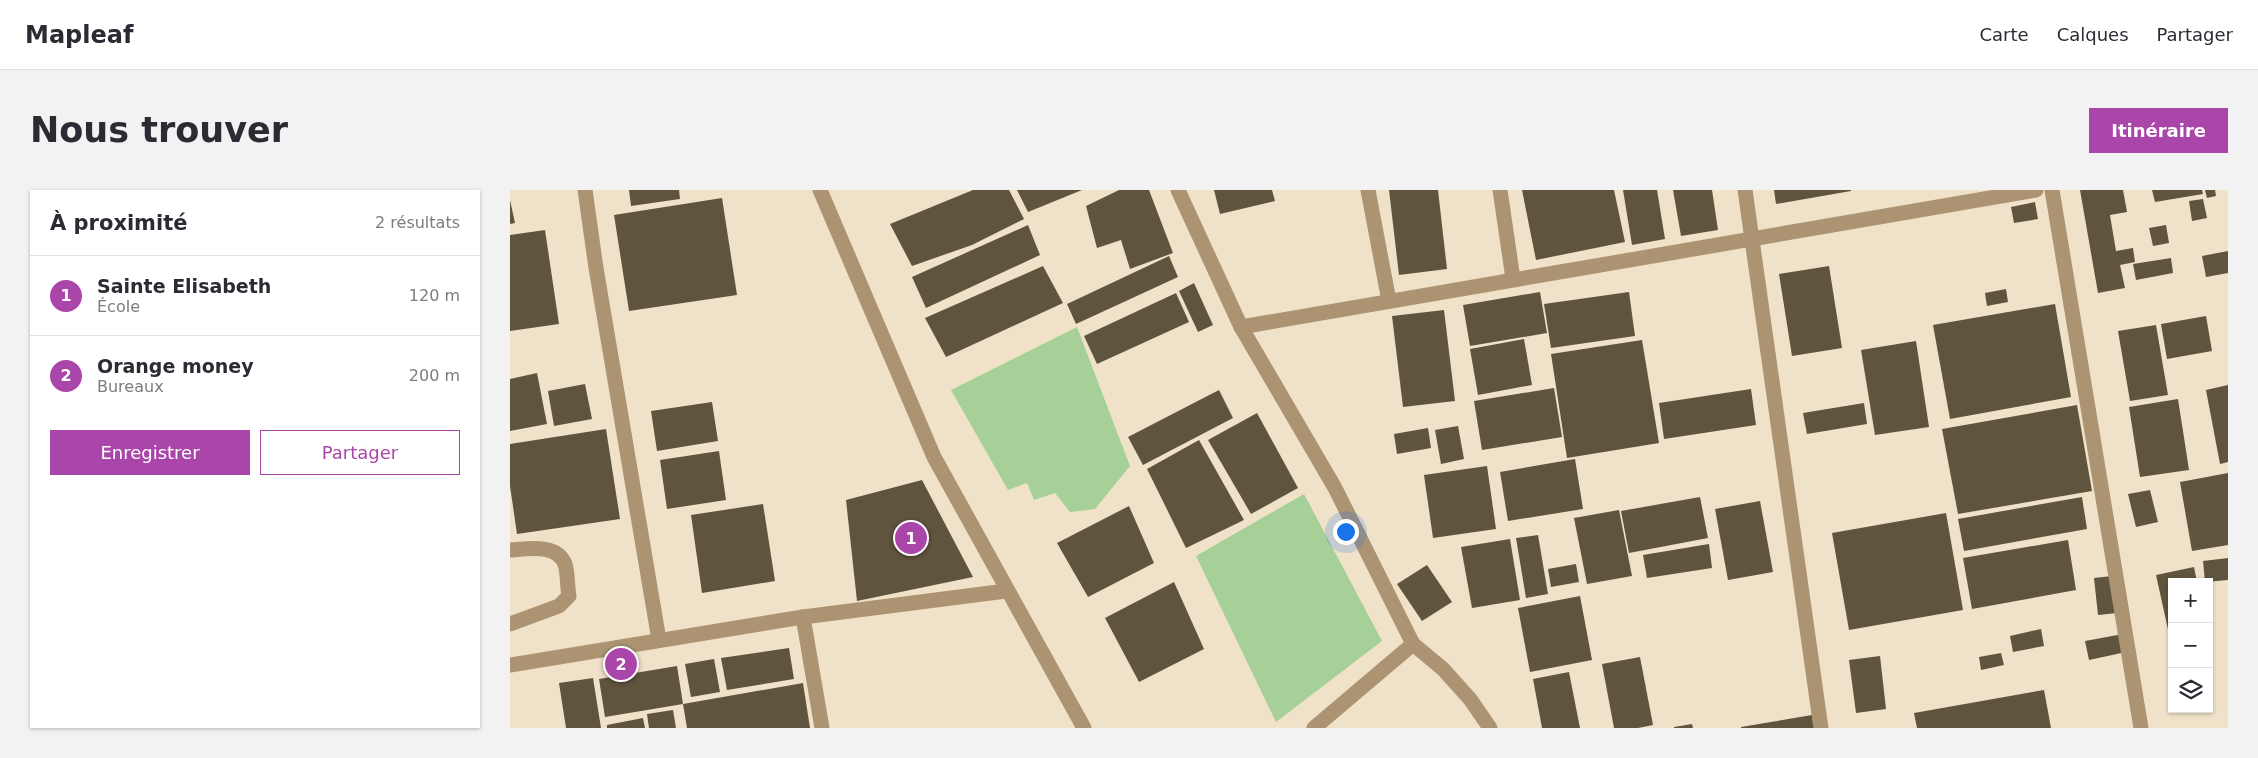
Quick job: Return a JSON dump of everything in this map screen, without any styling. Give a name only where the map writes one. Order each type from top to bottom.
[{"type":"street","points":[[585,190],[596,268],[659,640]]},
{"type":"street","points":[[820,190],[934,457],[1006,591],[1084,728]]},
{"type":"street","points":[[1178,190],[1242,327],[1335,488],[1413,644],[1443,669],[1470,699],[1490,728]]},
{"type":"street","points":[[1368,190],[1389,301]]},
{"type":"street","points":[[1500,190],[1513,279]]},
{"type":"street","points":[[1745,190],[1821,728]]},
{"type":"street","points":[[1242,327],[2036,190]]},
{"type":"street","points":[[2052,190],[2141,728]]},
{"type":"street","points":[[510,550],[541,548],[554,552],[564,563],[569,596],[559,606],[510,624]]},
{"type":"street","points":[[510,665],[803,616],[1006,591]]},
{"type":"street","points":[[803,616],[822,728]]},
{"type":"street","points":[[1314,728],[1413,644]]},
{"type":"green space","points":[[1077,327],[1130,466],[1095,509],[1070,512],[1055,493],[1034,500],[1027,483],[1008,490],[951,390]]},
{"type":"green space","points":[[1304,494],[1382,641],[1276,722],[1196,556]]},
{"type":"building","points":[[629,190],[679,190],[680,199],[631,206]]},
{"type":"building","points":[[973,190],[1009,190],[1024,219],[972,245],[912,266],[890,224]]},
{"type":"building","points":[[1017,190],[1082,190],[1028,212]]},
{"type":"building","points":[[1119,190],[1149,190],[1173,253],[1130,269],[1121,240],[1097,248],[1086,206]]},
{"type":"building","points":[[1214,190],[1272,190],[1275,201],[1220,214]]},
{"type":"building","points":[[1389,190],[1438,190],[1447,269],[1399,275]]},
{"type":"building","points":[[1522,190],[1614,190],[1625,242],[1536,260]]},
{"type":"building","points":[[1623,190],[1657,190],[1665,239],[1632,245]]},
{"type":"building","points":[[1673,190],[1712,190],[1718,230],[1681,236]]},
{"type":"building","points":[[1774,190],[1851,190],[1851,191],[1776,204]]},
{"type":"building","points":[[2080,190],[2123,190],[2127,212],[2110,215],[2116,251],[2133,248],[2135,262],[2120,265],[2125,288],[2098,293]]},
{"type":"building","points":[[2152,190],[2202,190],[2203,194],[2155,202]]},
{"type":"building","points":[[2205,190],[2215,190],[2216,196],[2207,198]]},
{"type":"building","points":[[722,198],[737,295],[629,311],[614,215]]},
{"type":"building","points":[[2203,199],[2207,218],[2192,221],[2189,201]]},
{"type":"building","points":[[510,200],[515,223],[510,224]]},
{"type":"building","points":[[2035,202],[2038,219],[2014,223],[2011,207]]},
{"type":"building","points":[[1028,225],[1040,255],[926,308],[912,277]]},
{"type":"building","points":[[2166,225],[2169,243],[2153,246],[2149,228]]},
{"type":"building","points":[[545,230],[559,324],[510,331],[510,235]]},
{"type":"building","points":[[2228,251],[2228,273],[2206,277],[2202,256]]},
{"type":"building","points":[[1169,256],[1178,277],[1076,324],[1067,304]]},
{"type":"building","points":[[2171,258],[2173,273],[2136,280],[2133,264]]},
{"type":"building","points":[[1043,266],[1063,303],[946,357],[925,318]]},
{"type":"building","points":[[1829,266],[1842,348],[1792,356],[1779,274]]},
{"type":"building","points":[[1194,283],[1213,325],[1198,332],[1179,291]]},
{"type":"building","points":[[2006,289],[2008,302],[1987,306],[1985,293]]},
{"type":"building","points":[[1540,292],[1547,333],[1470,346],[1463,305]]},
{"type":"building","points":[[1629,292],[1635,336],[1551,348],[1544,304]]},
{"type":"building","points":[[1176,293],[1189,322],[1097,364],[1084,336]]},
{"type":"building","points":[[2055,304],[2071,397],[1950,419],[1933,325]]},
{"type":"building","points":[[1444,310],[1455,401],[1403,407],[1392,316]]},
{"type":"building","points":[[2206,316],[2212,351],[2167,359],[2161,324]]},
{"type":"building","points":[[2156,325],[2168,395],[2130,401],[2118,331]]},
{"type":"building","points":[[1524,339],[1532,385],[1478,395],[1470,349]]},
{"type":"building","points":[[1642,340],[1659,443],[1567,458],[1551,354]]},
{"type":"building","points":[[1916,341],[1929,427],[1875,435],[1861,350]]},
{"type":"building","points":[[537,373],[547,424],[510,431],[510,379]]},
{"type":"building","points":[[585,384],[592,419],[554,426],[548,391]]},
{"type":"building","points":[[2228,385],[2228,462],[2220,464],[2206,390]]},
{"type":"building","points":[[1554,388],[1562,437],[1482,450],[1474,401]]},
{"type":"building","points":[[1751,389],[1756,425],[1664,439],[1659,403]]},
{"type":"building","points":[[1219,390],[1233,418],[1143,465],[1128,437]]},
{"type":"building","points":[[2178,399],[2189,470],[2140,477],[2129,407]]},
{"type":"building","points":[[712,402],[718,441],[657,451],[651,411]]},
{"type":"building","points":[[1864,403],[1867,424],[1807,434],[1803,413]]},
{"type":"building","points":[[2077,405],[2092,491],[1958,514],[1942,429]]},
{"type":"building","points":[[1257,413],[1298,488],[1251,514],[1208,440]]},
{"type":"building","points":[[1458,426],[1464,459],[1441,464],[1435,430]]},
{"type":"building","points":[[1428,428],[1431,448],[1397,454],[1394,434]]},
{"type":"building","points":[[606,429],[620,519],[517,534],[510,486],[510,444]]},
{"type":"building","points":[[1199,440],[1244,520],[1186,548],[1147,469]]},
{"type":"building","points":[[719,451],[726,500],[667,509],[660,460]]},
{"type":"building","points":[[1575,459],[1583,509],[1508,521],[1500,472]]},
{"type":"building","points":[[1487,466],[1496,529],[1433,538],[1424,475]]},
{"type":"building","points":[[2228,473],[2228,545],[2192,551],[2180,482]]},
{"type":"building","points":[[922,480],[973,577],[857,601],[846,500]]},
{"type":"building","points":[[2150,490],[2158,522],[2136,527],[2128,494]]},
{"type":"building","points":[[1700,497],[1708,538],[1629,553],[1621,511]]},
{"type":"building","points":[[2082,497],[2087,529],[1964,551],[1958,519]]},
{"type":"building","points":[[1760,501],[1773,572],[1728,580],[1715,509]]},
{"type":"building","points":[[763,504],[775,581],[702,593],[691,515]]},
{"type":"building","points":[[1129,506],[1154,563],[1088,597],[1057,543]]},
{"type":"building","points":[[1619,510],[1632,576],[1587,584],[1574,518]]},
{"type":"building","points":[[1946,513],[1963,610],[1849,630],[1832,533]]},
{"type":"building","points":[[1538,535],[1548,594],[1526,598],[1516,538]]},
{"type":"building","points":[[1510,539],[1520,600],[1472,608],[1461,547]]},
{"type":"building","points":[[2068,540],[2076,590],[1972,609],[1963,558]]},
{"type":"building","points":[[1709,544],[1712,568],[1647,578],[1643,555]]},
{"type":"building","points":[[2228,558],[2228,580],[2213,581],[2213,578],[2205,578],[2203,561]]},
{"type":"building","points":[[1576,564],[1579,582],[1551,587],[1548,569]]},
{"type":"building","points":[[1427,565],[1452,602],[1422,621],[1397,584]]},
{"type":"building","points":[[2194,567],[2196,578],[2168,578],[2168,629],[2156,575]]},
{"type":"building","points":[[2112,576],[2117,613],[2098,615],[2094,578]]},
{"type":"building","points":[[1174,582],[1204,649],[1139,682],[1105,618]]},
{"type":"building","points":[[1580,596],[1592,660],[1530,672],[1518,608]]},
{"type":"building","points":[[2041,629],[2044,646],[2013,652],[2010,636]]},
{"type":"building","points":[[2123,634],[2126,652],[2089,660],[2085,641]]},
{"type":"building","points":[[789,648],[794,679],[727,690],[721,658]]},
{"type":"building","points":[[2001,653],[2004,665],[1981,670],[1979,657]]},
{"type":"building","points":[[1880,656],[1886,709],[1856,713],[1849,660]]},
{"type":"building","points":[[1640,657],[1653,725],[1638,728],[1614,728],[1602,664]]},
{"type":"building","points":[[714,659],[720,692],[691,697],[685,664]]},
{"type":"building","points":[[677,666],[683,704],[605,717],[599,679]]},
{"type":"building","points":[[1569,672],[1580,728],[1542,728],[1533,679]]},
{"type":"building","points":[[593,678],[601,728],[566,728],[559,683]]},
{"type":"building","points":[[803,683],[810,728],[687,728],[683,704]]},
{"type":"building","points":[[2044,690],[2051,728],[1917,728],[1914,713]]},
{"type":"building","points":[[673,710],[676,728],[649,728],[647,714]]},
{"type":"building","points":[[1812,715],[1814,728],[1741,728],[1741,727]]},
{"type":"building","points":[[643,718],[645,728],[607,728],[607,725]]},
{"type":"building","points":[[1692,724],[1693,728],[1674,728],[1674,727]]},
{"type":"place","name":"Sainte Elisabeth","points":[[911,538]]},
{"type":"place","name":"Orange money","points":[[621,664]]}]
